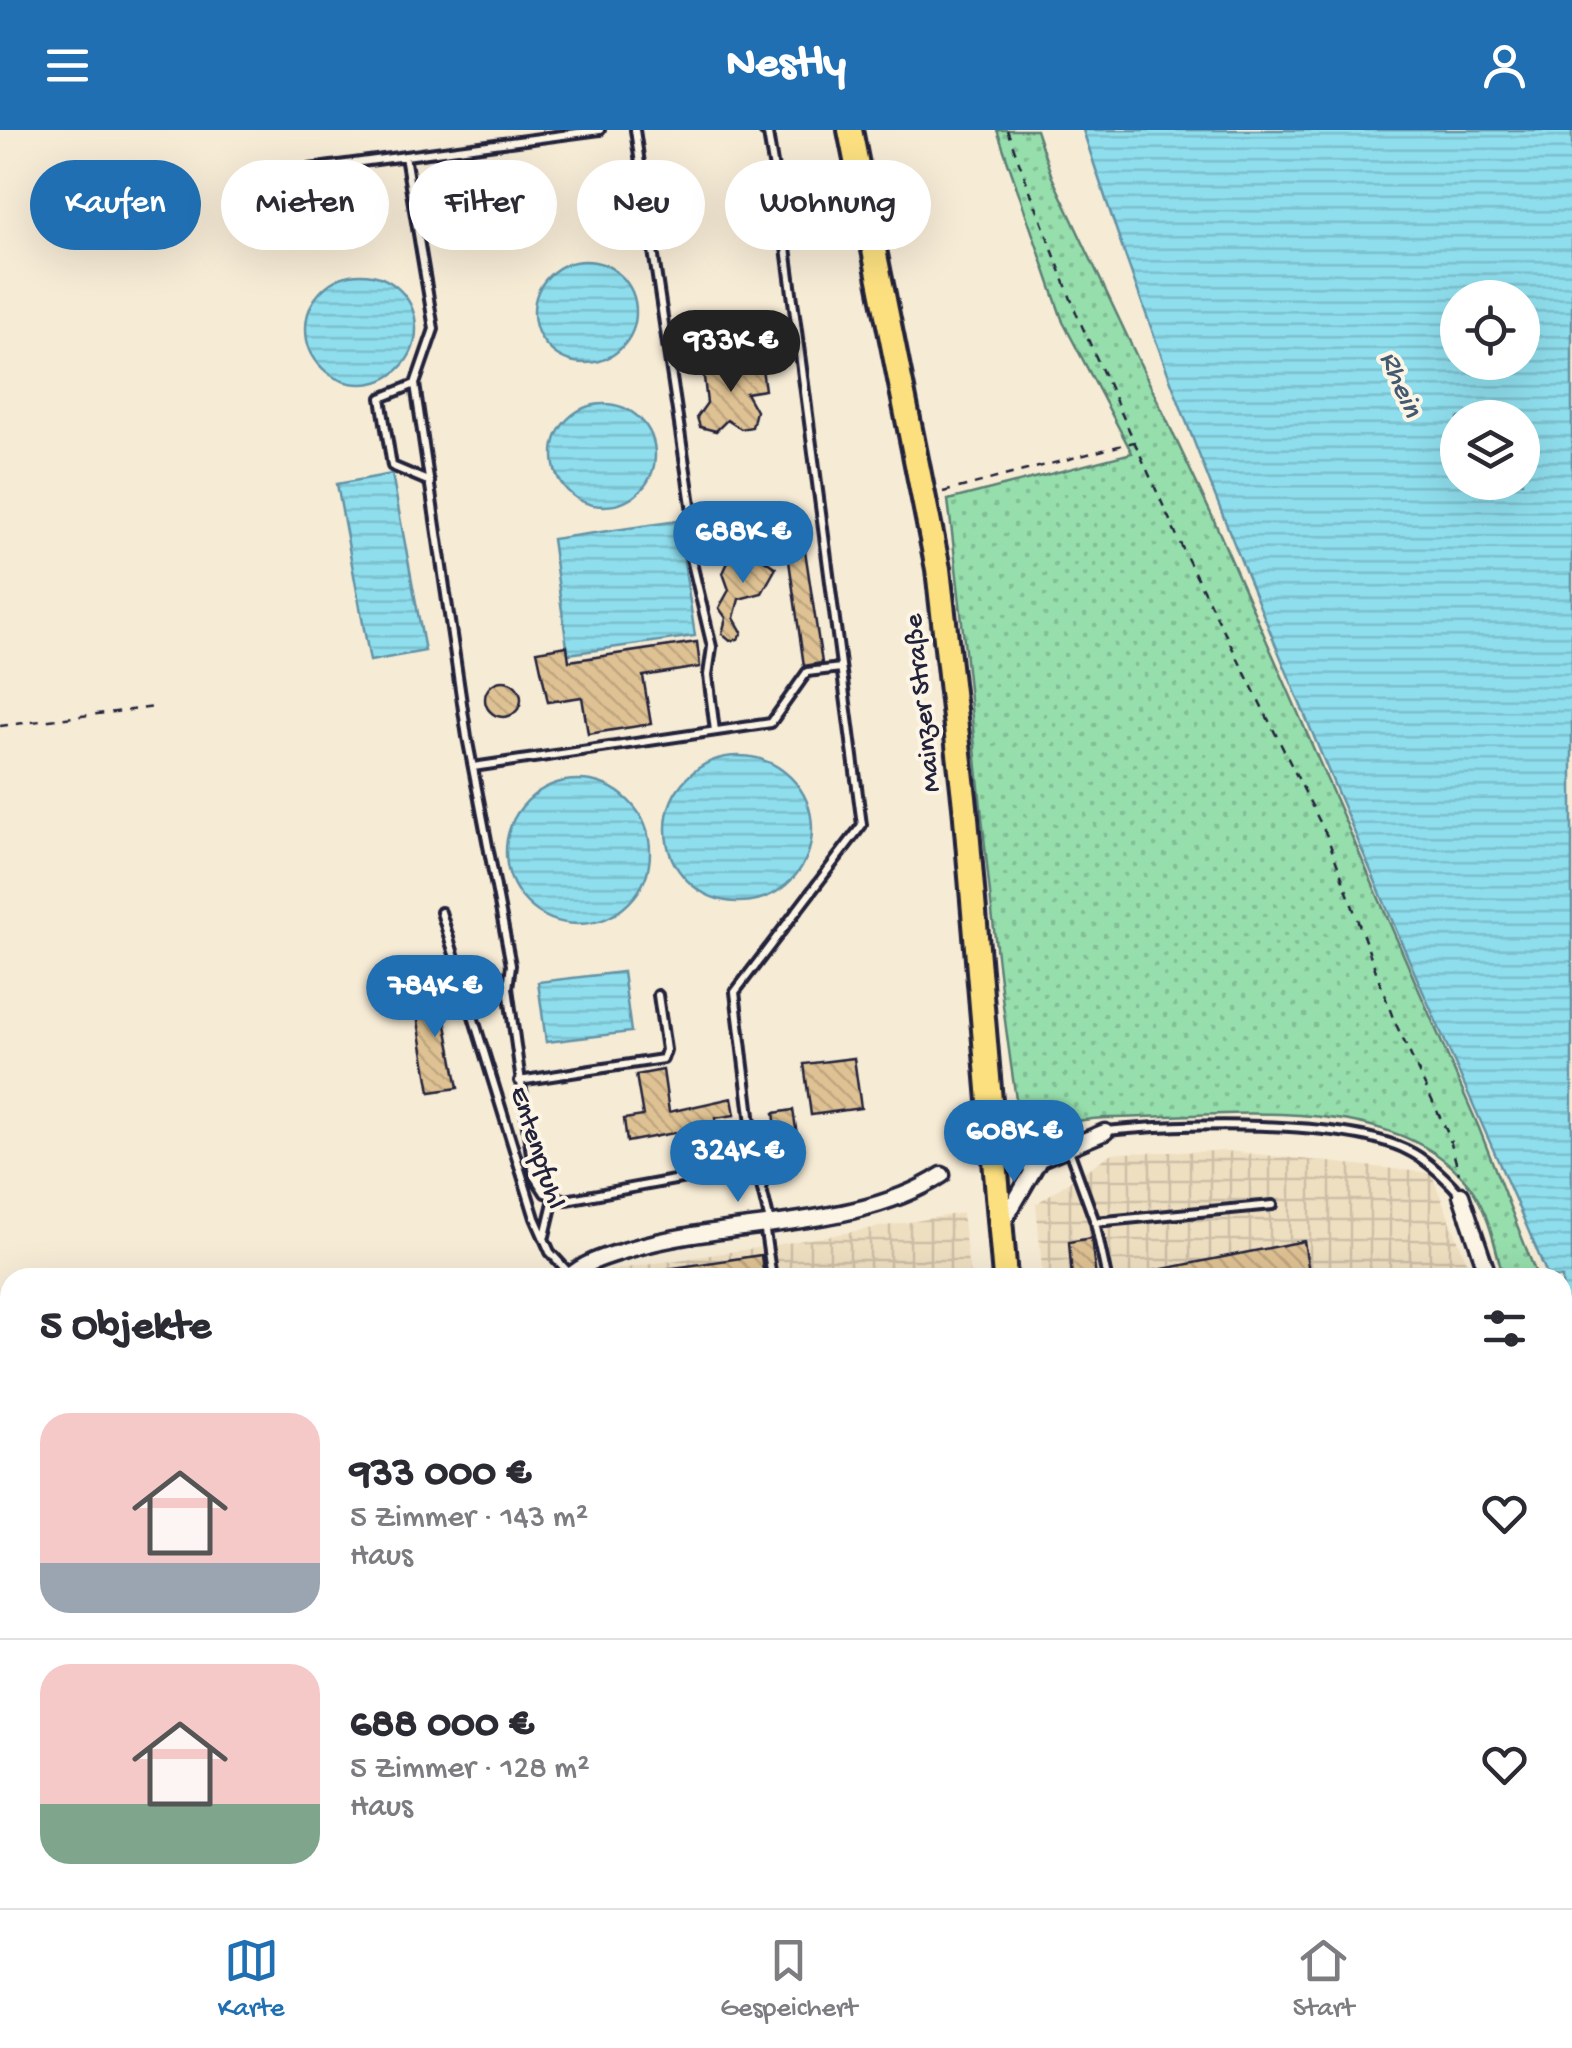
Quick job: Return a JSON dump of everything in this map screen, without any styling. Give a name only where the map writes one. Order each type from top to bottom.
[{"type":"main road","name":"Mainzer Straße","points":[[850,130],[927,496],[957,722],[1004,1268]]},
{"type":"street","points":[[994,1151],[1066,1144],[1104,1132]]},
{"type":"street","points":[[994,1151],[1020,1164],[1038,1162],[1066,1144]]},
{"type":"street","points":[[1000,1227],[1038,1162]]},
{"type":"street","points":[[582,1268],[599,1258],[665,1238],[888,1202],[942,1175]]},
{"type":"street","points":[[1461,1195],[1486,1268]]},
{"type":"lane","points":[[373,160],[600,130]]},
{"type":"lane","points":[[635,130],[693,518],[690,554],[712,647],[708,676],[716,732]]},
{"type":"lane","points":[[763,130],[768,134],[782,217],[862,825],[734,992],[771,1268]]},
{"type":"lane","points":[[405,156],[434,329],[415,384],[473,767],[511,965],[508,988],[534,1176],[539,1187],[554,1198],[604,1194],[756,1165]]},
{"type":"lane","points":[[415,384],[381,398],[392,466],[430,482]]},
{"type":"lane","points":[[473,767],[771,723],[807,672],[841,668]]},
{"type":"lane","name":"Entenpfuhl","points":[[441,912],[478,1040],[544,1239],[564,1268]]},
{"type":"lane","points":[[519,1081],[663,1059],[666,1050],[658,995]]},
{"type":"lane","points":[[1104,1132],[1240,1128],[1361,1136],[1424,1160],[1461,1195]]},
{"type":"lane","points":[[1066,1144],[1096,1222],[1106,1268]]},
{"type":"lane","points":[[544,1239],[554,1198]]},
{"type":"lane","points":[[1096,1222],[1273,1205]]},
{"type":"path","points":[[1007,130],[1077,315],[1134,442],[1186,556],[1328,836],[1394,1018],[1450,1136],[1461,1195]]},
{"type":"path","points":[[927,496],[1134,442]]},
{"type":"path","points":[[0,726],[155,707]]},
{"type":"shaded area","points":[[1227,1151],[1431,1173],[1469,1268],[1042,1268],[1036,1204],[1112,1153]]},
{"type":"shaded area","points":[[962,1213],[969,1268],[626,1268]]},
{"type":"green space","points":[[997,130],[1036,130],[1052,177],[1213,518],[1479,1128],[1534,1268],[1501,1268],[1486,1218],[1469,1185],[1437,1155],[1397,1134],[1351,1121],[1302,1115],[1250,1113],[1052,1124],[1019,1119],[998,965],[948,500],[1132,453],[1063,322]]},
{"type":"water","name":"Rhein","points":[[1083,130],[1572,130],[1572,1268],[1544,1268],[1349,821],[1189,429]]},
{"type":"water","points":[[585,261],[604,265],[621,276],[632,293],[636,312],[632,331],[621,348],[604,359],[585,363],[566,359],[549,348],[538,331],[534,312],[538,293],[549,276],[566,265]]},
{"type":"water","points":[[361,274],[382,278],[400,290],[412,308],[416,329],[412,350],[400,368],[382,380],[361,384],[340,380],[322,368],[310,350],[306,329],[310,308],[322,290],[340,278]]},
{"type":"water","points":[[604,404],[633,412],[647,426],[655,455],[647,484],[633,498],[604,506],[575,498],[561,484],[553,455],[561,426],[575,412]]},
{"type":"water","points":[[392,474],[425,651],[370,661],[337,484]]},
{"type":"water","points":[[678,521],[695,636],[568,654],[552,539]]},
{"type":"water","points":[[739,756],[767,762],[790,778],[806,801],[812,829],[806,857],[790,880],[767,896],[739,902],[711,896],[688,880],[672,857],[666,829],[672,801],[688,778],[711,762]]},
{"type":"water","points":[[578,780],[606,785],[629,801],[645,824],[650,852],[645,880],[629,903],[606,919],[578,924],[550,919],[527,903],[511,880],[506,852],[511,824],[527,801],[550,785]]},
{"type":"water","points":[[623,972],[631,1032],[546,1042],[538,982]]},
{"type":"building","points":[[761,361],[765,390],[746,393],[756,411],[752,427],[741,429],[727,420],[716,431],[700,427],[697,417],[707,403],[703,369]]},
{"type":"building","points":[[804,544],[822,663],[804,666],[787,547]]},
{"type":"building","points":[[749,550],[776,568],[762,593],[739,599],[734,618],[742,632],[738,639],[730,641],[722,634],[726,618],[719,608],[729,590],[723,573],[731,556]]},
{"type":"building","points":[[697,642],[700,667],[643,676],[651,724],[588,734],[582,697],[548,702],[537,651],[567,646],[569,661]]},
{"type":"building","points":[[503,681],[516,686],[521,699],[516,712],[503,717],[490,712],[485,699],[490,686]]},
{"type":"building","points":[[439,988],[458,1088],[430,1092],[413,991]]},
{"type":"building","points":[[854,1058],[861,1108],[811,1115],[804,1064]]},
{"type":"building","points":[[663,1070],[669,1112],[732,1098],[735,1115],[715,1118],[716,1125],[627,1142],[624,1119],[643,1116],[636,1075]]},
{"type":"building","points":[[793,1110],[801,1160],[781,1162],[774,1113]]},
{"type":"building","points":[[1091,1238],[1095,1268],[1071,1268],[1069,1242]]},
{"type":"building","points":[[1304,1241],[1308,1268],[1168,1268]]},
{"type":"building","points":[[761,1255],[763,1268],[673,1268]]}]
